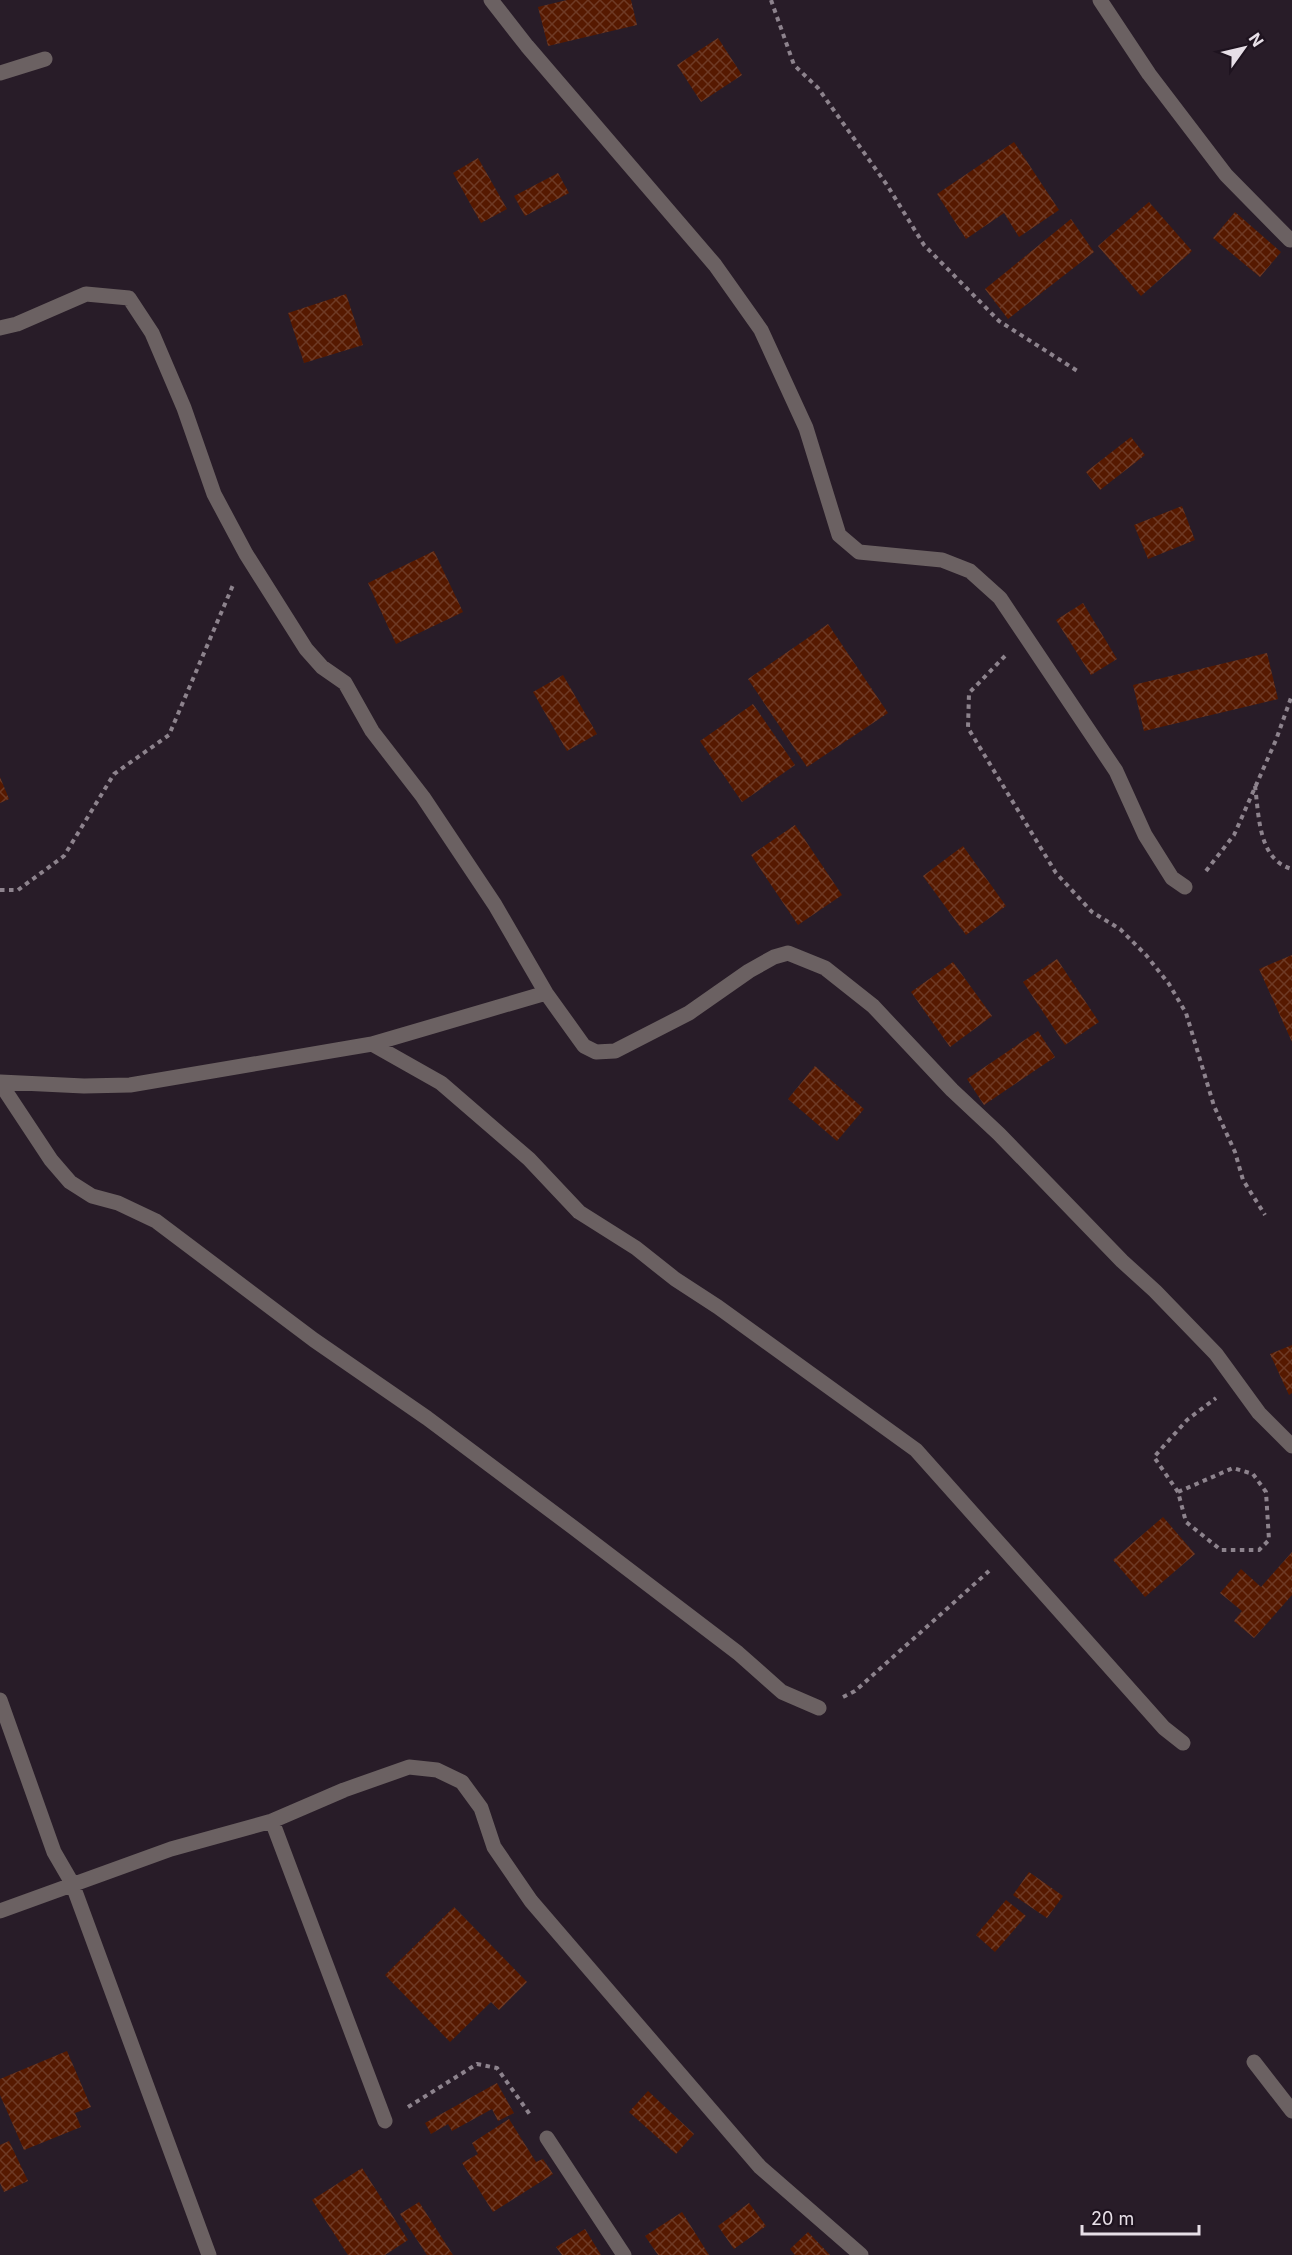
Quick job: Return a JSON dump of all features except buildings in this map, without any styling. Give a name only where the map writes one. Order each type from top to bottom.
[{"type":"street","points":[[491,0],[527,46],[715,265],[761,330],[807,428],[839,535],[859,552],[942,560],[970,571],[1000,598],[1116,771],[1145,835],[1172,878],[1185,887]]},
{"type":"street","points":[[1100,0],[1149,74],[1226,175],[1291,239]]},
{"type":"street","points":[[0,73],[45,59]]},
{"type":"street","points":[[0,328],[17,324],[86,294],[129,298],[152,333],[184,408],[214,494],[246,554],[306,649],[322,667],[345,683],[372,731],[423,797],[495,905],[546,993],[584,1046],[596,1052],[615,1051],[689,1013],[749,971],[774,957],[788,953],[825,968],[873,1006],[952,1090],[999,1134],[1122,1261],[1155,1291],[1216,1354],[1259,1413],[1292,1446]]},
{"type":"street","points":[[0,1083],[130,1085],[372,1044],[546,993]]},
{"type":"street","points":[[372,1044],[441,1083],[529,1159],[579,1212],[636,1248],[675,1280],[718,1307],[916,1450],[1164,1728],[1183,1743]]},
{"type":"street","points":[[0,1083],[51,1160],[70,1182],[92,1196],[118,1203],[156,1221],[314,1340],[427,1418],[574,1528],[738,1653],[782,1692],[819,1708]]},
{"type":"street","points":[[0,1700],[54,1852],[72,1883],[209,2255]]},
{"type":"street","points":[[0,1911],[171,1849],[272,1821],[344,1790],[409,1767],[437,1770],[462,1782],[481,1808],[494,1847],[531,1901],[760,2168],[861,2255]]},
{"type":"street","points":[[272,1821],[385,2121]]},
{"type":"street","points":[[1254,2062],[1292,2111]]},
{"type":"street","points":[[547,2138],[624,2255]]},
{"type":"path","points":[[771,0],[794,65],[818,88],[887,185],[924,245],[999,321],[1079,372]]},
{"type":"path","points":[[0,890],[18,890],[64,856],[114,774],[169,735],[246,554]]},
{"type":"path","points":[[1026,634],[969,693],[968,728],[1056,873],[1092,912],[1120,929],[1146,955],[1169,984],[1186,1013],[1202,1074],[1235,1152],[1243,1180],[1265,1215]]},
{"type":"path","points":[[1185,887],[1195,886],[1234,835],[1254,785],[1276,740],[1292,695]]},
{"type":"path","points":[[1254,785],[1264,846],[1280,866],[1292,869]]},
{"type":"path","points":[[1178,1492],[1233,1468],[1252,1473],[1266,1492],[1269,1540],[1258,1550],[1221,1550],[1186,1521],[1178,1492],[1154,1457],[1187,1420],[1235,1383]]},
{"type":"path","points":[[819,1708],[855,1691],[1008,1555]]},
{"type":"path","points":[[385,2121],[477,2064],[497,2068],[547,2138]]}]
